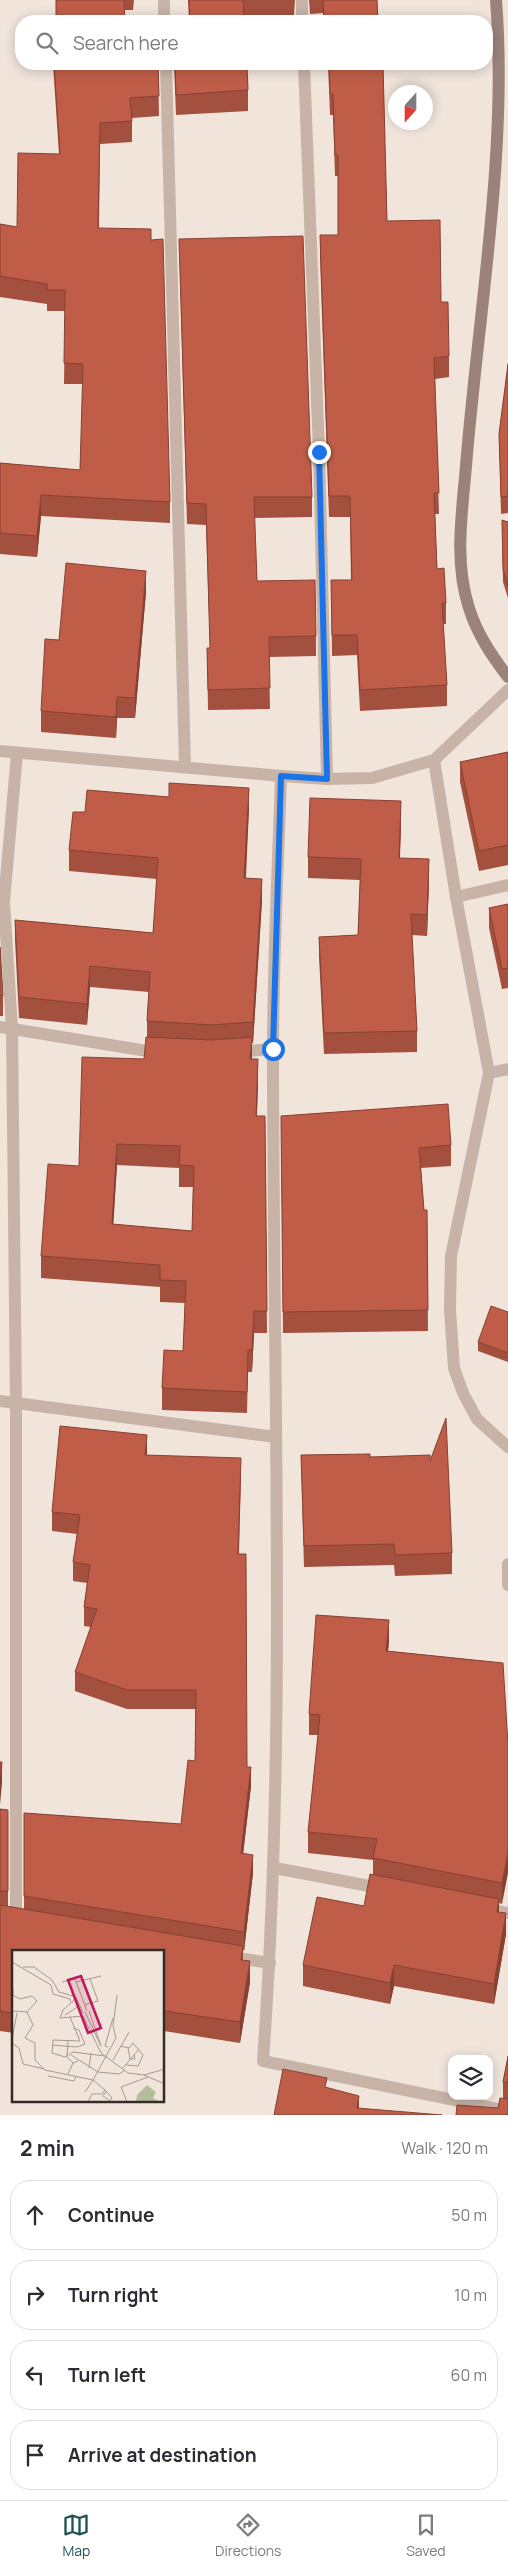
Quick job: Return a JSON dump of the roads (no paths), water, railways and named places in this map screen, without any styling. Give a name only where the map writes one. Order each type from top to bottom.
[{"type":"street","points":[[164,0],[164,15]]},
{"type":"street","points":[[302,0],[302,15]]},
{"type":"street","points":[[496,0],[506,82],[504,180],[469,430],[459,551],[468,608],[487,649],[508,677]]},
{"type":"street","points":[[166,70],[185,766]]},
{"type":"street","points":[[304,70],[319,452],[327,779]]},
{"type":"street","points":[[0,751],[281,776],[327,779],[372,778],[434,760],[508,690]]},
{"type":"street","points":[[0,1919],[21,1923],[16,1404],[4,902],[17,753]]},
{"type":"street","points":[[434,760],[456,896],[489,1073],[451,1256],[450,1310],[454,1368],[463,1393],[477,1419],[508,1447]]},
{"type":"street","points":[[281,776],[273,1049],[276,1437],[275,1868],[263,2061],[508,2111]]},
{"type":"street","points":[[456,896],[508,885]]},
{"type":"street","points":[[6,1027],[141,1050],[176,1052]]},
{"type":"street","points":[[221,1053],[273,1049]]},
{"type":"street","points":[[489,1073],[508,1070]]},
{"type":"street","points":[[0,1401],[276,1437]]},
{"type":"street","points":[[508,1564],[508,1585]]},
{"type":"street","points":[[275,1868],[401,1892]]},
{"type":"street","points":[[469,1905],[508,1913]]},
{"type":"street","points":[[211,1954],[270,1963]]}]
